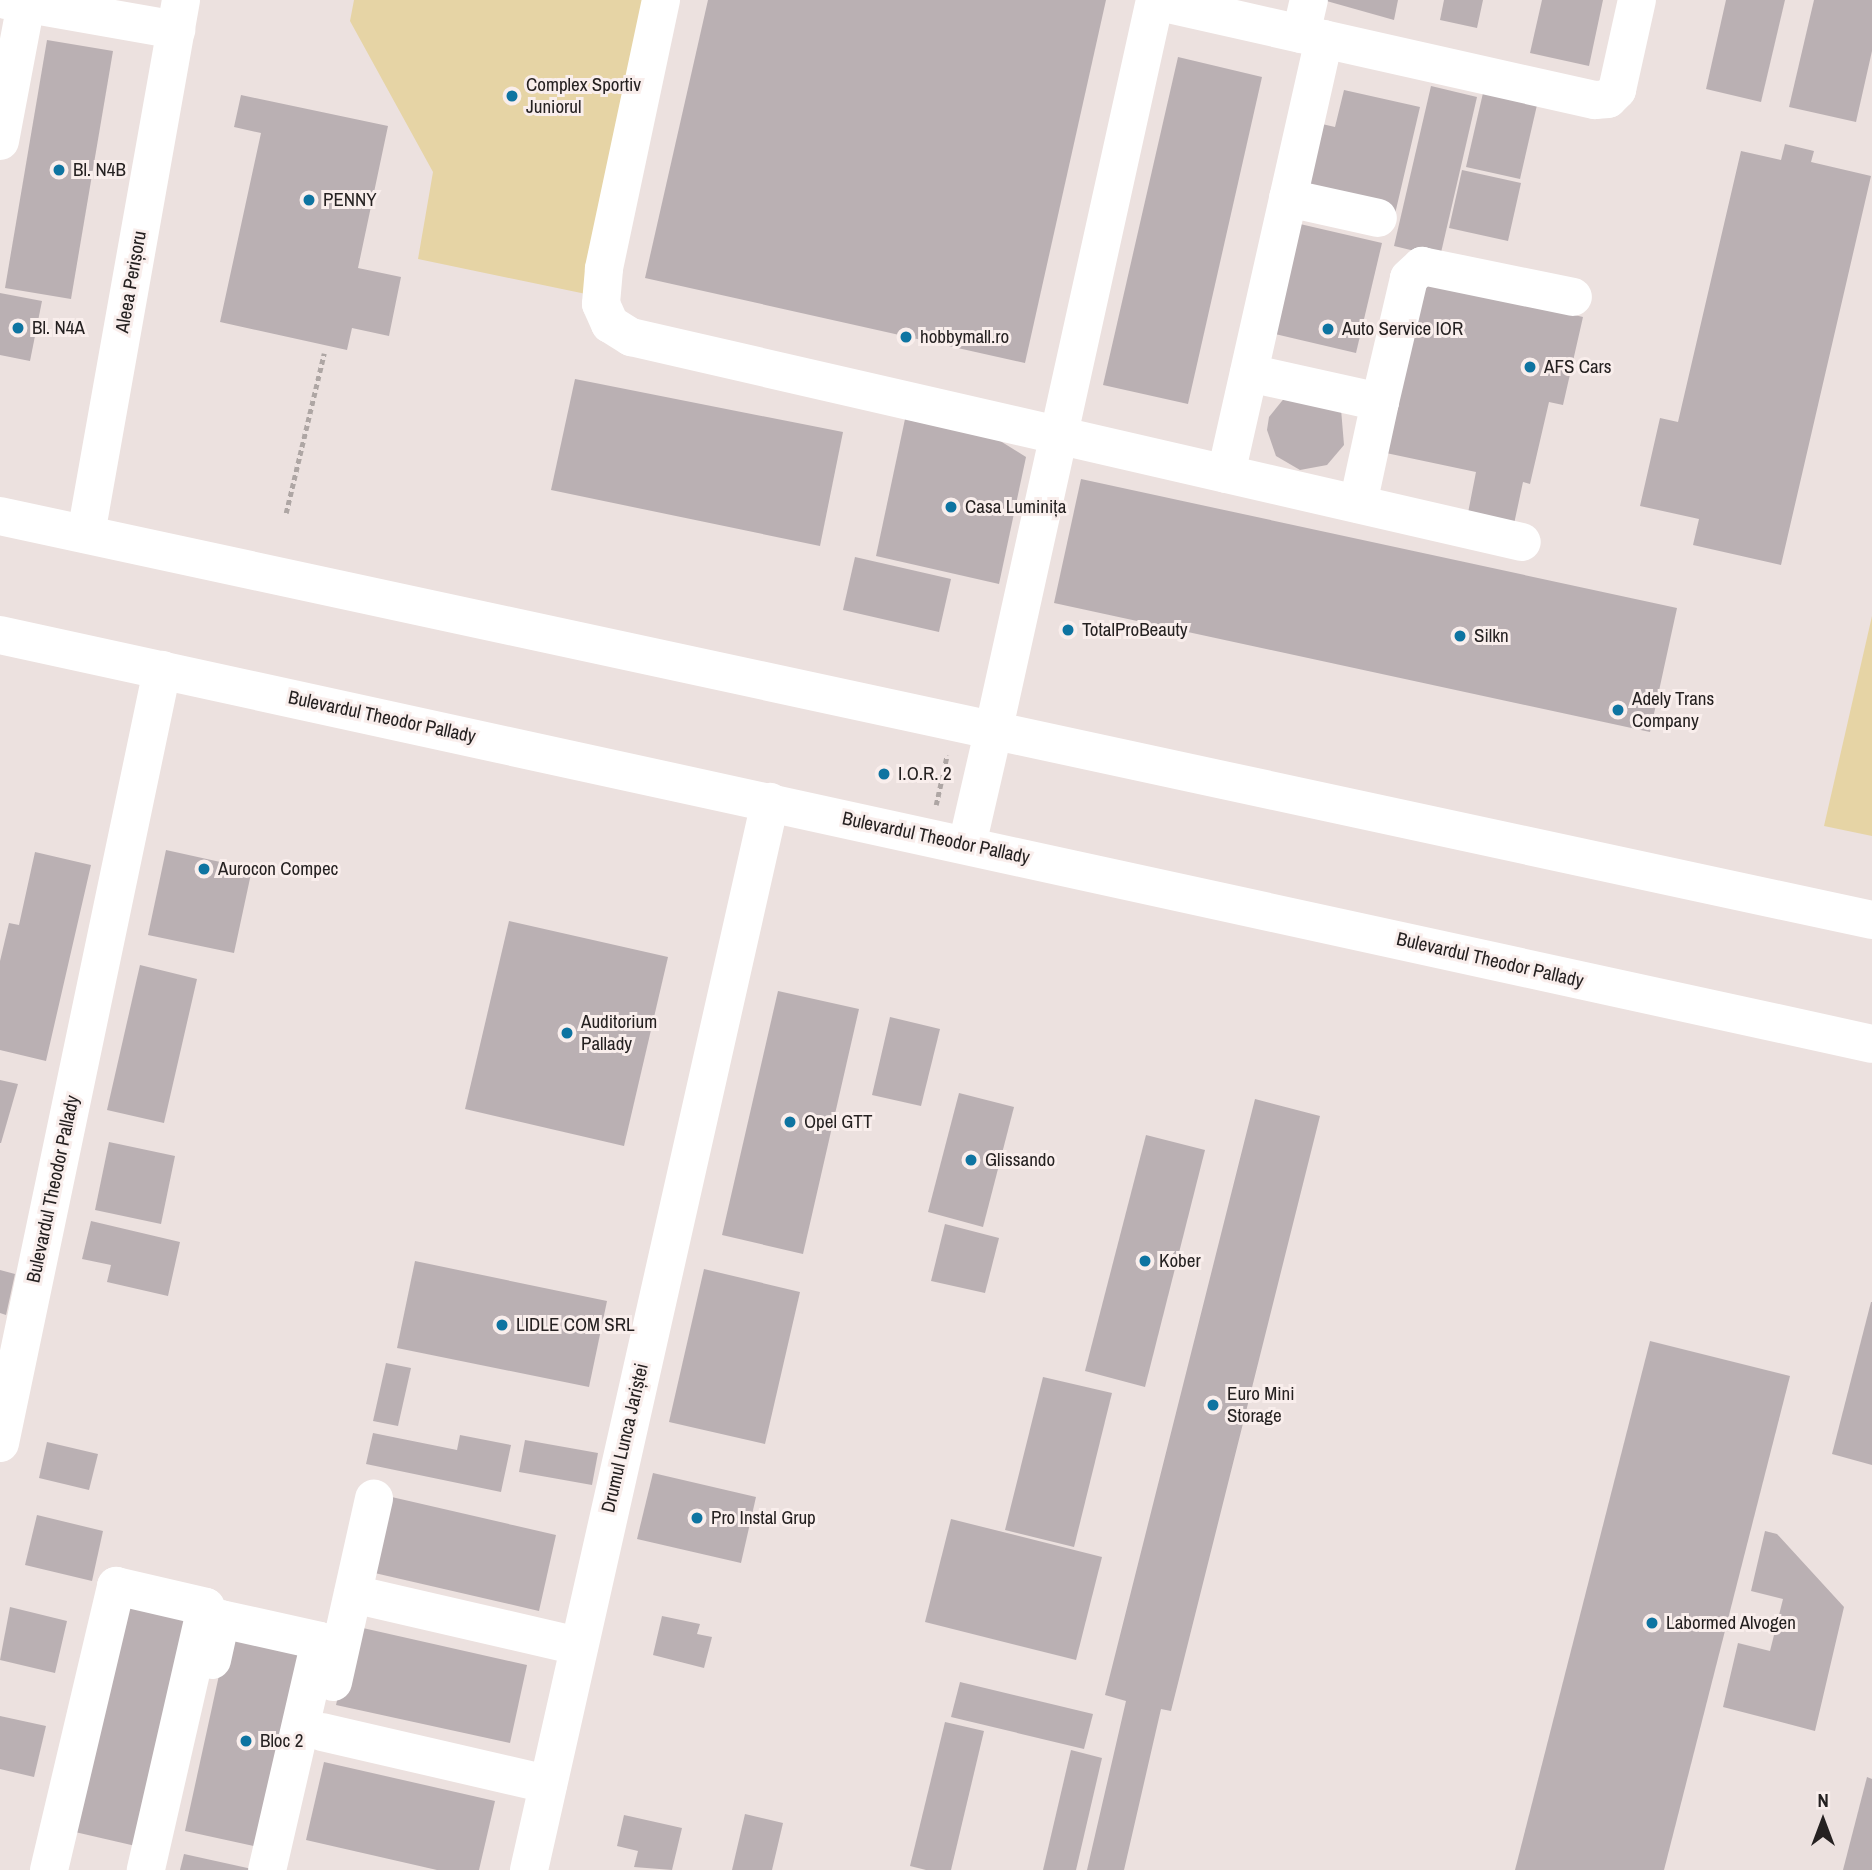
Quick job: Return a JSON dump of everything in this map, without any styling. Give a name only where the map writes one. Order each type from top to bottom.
[{"type":"main road","points":[[661,0],[604,270],[600,304],[610,324],[631,337],[1522,542]]},
{"type":"main road","points":[[967,845],[1155,0],[1311,24],[1608,99],[1617,90],[1637,0]]},
{"type":"main road","points":[[1,131],[16,2]]},
{"type":"main road","name":"Aleea Perișoru","points":[[16,2],[178,15],[86,534]]},
{"type":"main road","points":[[1226,474],[1288,198],[1311,24]]},
{"type":"main road","points":[[1288,198],[1378,218]]},
{"type":"main road","points":[[1358,504],[1409,278],[1422,266],[1573,297]]},
{"type":"main road","points":[[1249,373],[1380,402]]},
{"type":"main road","points":[[0,516],[994,728],[1872,920]]},
{"type":"main road","name":"Bulevardul Theodor Pallady","points":[[0,635],[1872,1044]]},
{"type":"main road","name":"Bulevardul Theodor Pallady","points":[[0,1443],[162,670]]},
{"type":"main road","name":"Drumul Lunca Jariștei","points":[[529,1870],[770,802]]},
{"type":"main road","points":[[287,1870],[322,1732],[374,1499]]},
{"type":"main road","points":[[49,1870],[116,1586],[206,1608],[146,1870]]},
{"type":"main road","points":[[353,1594],[579,1646]]},
{"type":"main road","points":[[164,1870],[221,1619],[320,1642],[287,1870]]},
{"type":"main road","points":[[322,1732],[548,1784]]},
{"type":"path","points":[[286,513],[324,353]]},
{"type":"path","points":[[928,836],[954,720]]},
{"type":"shaded area","name":"Complex Sportiv Juniorul","points":[[354,0],[655,0],[586,294],[418,259],[433,172],[350,21]]},
{"type":"shaded area","points":[[1872,616],[1872,836],[1824,826]]},
{"type":"building","points":[[708,0],[1106,0],[1025,363],[645,278]]},
{"type":"building","points":[[1323,0],[1398,0],[1394,20]]},
{"type":"building","points":[[1444,0],[1483,0],[1477,28],[1440,20]]},
{"type":"building","points":[[1542,0],[1603,0],[1589,66],[1530,53]]},
{"type":"building","points":[[1726,0],[1785,0],[1761,102],[1706,89]]},
{"type":"building","points":[[1814,0],[1872,0],[1872,51],[1856,122],[1789,107]]},
{"type":"building","name":"Bl. N4B","points":[[47,40],[113,51],[71,299],[5,288]]},
{"type":"building","points":[[1178,57],[1262,77],[1188,404],[1103,385]]},
{"type":"building","points":[[1431,86],[1477,97],[1440,257],[1394,246]]},
{"type":"building","points":[[1344,90],[1420,107],[1395,214],[1306,194],[1322,124],[1335,127]]},
{"type":"building","points":[[1483,93],[1537,105],[1520,179],[1466,167]]},
{"type":"building","name":"PENNY","points":[[241,95],[388,126],[358,268],[401,277],[389,336],[352,328],[347,350],[220,322],[261,133],[234,127]]},
{"type":"building","points":[[1785,144],[1814,151],[1811,162],[1871,176],[1781,565],[1693,545],[1699,519],[1640,506],[1660,418],[1678,422],[1741,151],[1781,160]]},
{"type":"building","points":[[1462,170],[1521,183],[1508,241],[1449,228]]},
{"type":"building","points":[[1300,224],[1382,243],[1356,353],[1275,334]]},
{"type":"building","points":[[1419,279],[1583,317],[1563,405],[1549,402],[1530,484],[1523,482],[1514,524],[1468,513],[1476,472],[1386,453]]},
{"type":"building","name":"Bl. N4A","points":[[0,293],[42,301],[30,361],[0,355]]},
{"type":"building","points":[[575,379],[843,432],[820,546],[551,490]]},
{"type":"building","points":[[1286,396],[1341,409],[1344,445],[1327,465],[1300,470],[1276,456],[1267,430],[1269,417]]},
{"type":"building","name":"Casa Luminița","points":[[905,419],[997,439],[1026,457],[999,584],[876,556]]},
{"type":"building","points":[[1081,479],[1677,608],[1650,732],[1054,603]]},
{"type":"building","points":[[855,557],[951,579],[939,632],[843,610]]},
{"type":"building","points":[[166,850],[252,869],[234,953],[148,935]]},
{"type":"building","points":[[35,852],[91,865],[46,1061],[0,1050],[0,961],[9,923],[19,925]]},
{"type":"building","name":"Auditorium Pallady","points":[[509,921],[668,957],[624,1146],[465,1109]]},
{"type":"building","points":[[140,965],[197,979],[164,1123],[107,1110]]},
{"type":"building","name":"Opel GTT","points":[[778,991],[859,1009],[803,1254],[722,1235]]},
{"type":"building","points":[[890,1017],[940,1029],[921,1106],[872,1095]]},
{"type":"building","points":[[0,1080],[18,1084],[1,1143],[0,1143]]},
{"type":"building","name":"Glissando","points":[[959,1093],[1014,1107],[983,1227],[928,1212]]},
{"type":"building","name":"Euro Mini Storage","points":[[1255,1099],[1320,1116],[1171,1711],[1161,1709],[1124,1870],[1087,1870],[1126,1701],[1105,1695]]},
{"type":"building","name":"Kober","points":[[1146,1135],[1205,1150],[1145,1387],[1085,1371]]},
{"type":"building","points":[[109,1142],[175,1156],[161,1224],[95,1210]]},
{"type":"building","points":[[91,1221],[180,1242],[168,1296],[107,1282],[111,1265],[82,1259]]},
{"type":"building","points":[[945,1224],[999,1238],[985,1293],[931,1281]]},
{"type":"building","name":"LIDLE COM SRL","points":[[415,1261],[607,1301],[589,1387],[397,1348]]},
{"type":"building","points":[[704,1269],[800,1292],[765,1444],[669,1422]]},
{"type":"building","points":[[0,1270],[15,1274],[6,1315],[0,1313]]},
{"type":"building","points":[[1872,1302],[1872,1465],[1832,1454]]},
{"type":"building","name":"Labormed Alvogen","points":[[1650,1341],[1790,1376],[1664,1870],[1515,1870]]},
{"type":"building","points":[[386,1363],[411,1368],[398,1426],[373,1421]]},
{"type":"building","points":[[1043,1377],[1112,1393],[1074,1547],[1005,1530]]},
{"type":"building","points":[[373,1433],[457,1450],[460,1435],[511,1445],[501,1492],[366,1464]]},
{"type":"building","points":[[525,1440],[598,1453],[592,1485],[519,1472]]},
{"type":"building","points":[[47,1442],[98,1454],[89,1490],[39,1478]]},
{"type":"building","name":"Pro Instal Grup","points":[[653,1473],[756,1497],[741,1563],[637,1539]]},
{"type":"building","points":[[383,1495],[556,1535],[539,1611],[366,1571]]},
{"type":"building","points":[[37,1515],[103,1531],[92,1581],[25,1565]]},
{"type":"building","points":[[951,1519],[1102,1557],[1076,1660],[925,1622]]},
{"type":"building","points":[[1765,1531],[1777,1534],[1844,1607],[1815,1731],[1723,1707],[1738,1643],[1770,1651],[1783,1599],[1751,1591]]},
{"type":"building","points":[[127,1601],[193,1616],[140,1847],[75,1832]]},
{"type":"building","points":[[10,1607],[67,1621],[55,1673],[0,1660]]},
{"type":"building","points":[[662,1616],[700,1624],[697,1634],[712,1637],[704,1668],[653,1655]]},
{"type":"building","points":[[354,1626],[527,1665],[510,1743],[336,1705]]},
{"type":"building","name":"Bloc 2","points":[[228,1634],[307,1651],[263,1848],[185,1831]]},
{"type":"building","points":[[960,1682],[1093,1714],[1084,1749],[951,1717]]},
{"type":"building","points":[[0,1716],[46,1726],[34,1777],[0,1769]]},
{"type":"building","points":[[945,1722],[984,1731],[951,1870],[926,1870],[910,1866]]},
{"type":"building","points":[[1071,1750],[1102,1758],[1076,1870],[1043,1870]]},
{"type":"building","points":[[324,1762],[495,1801],[479,1870],[437,1870],[306,1840]]},
{"type":"building","points":[[1867,1777],[1872,1779],[1872,1870],[1843,1870]]},
{"type":"building","points":[[745,1814],[783,1823],[772,1870],[732,1870]]},
{"type":"building","points":[[624,1815],[682,1828],[672,1870],[634,1867],[638,1851],[617,1846]]},
{"type":"building","points":[[184,1854],[252,1869],[252,1870],[180,1870]]},
{"type":"place","name":"Complex Sportiv Juniorul","points":[[512,96]]},
{"type":"place","name":"Bl. N4B","points":[[59,170]]},
{"type":"place","name":"PENNY","points":[[309,200]]},
{"type":"place","name":"Bl. N4A","points":[[18,328]]},
{"type":"place","name":"Auto Service IOR","points":[[1328,329]]},
{"type":"place","name":"hobbymall.ro","points":[[906,337]]},
{"type":"place","name":"AFS Cars","points":[[1530,367]]},
{"type":"place","name":"Casa Luminița","points":[[951,507]]},
{"type":"place","name":"TotalProBeauty","points":[[1068,630]]},
{"type":"place","name":"Silkn","points":[[1460,636]]},
{"type":"place","name":"Adely Trans Company","points":[[1618,710]]},
{"type":"place","name":"I.O.R. 2","points":[[884,774]]},
{"type":"place","name":"Aurocon Compec","points":[[204,869]]},
{"type":"place","name":"Auditorium Pallady","points":[[567,1033]]},
{"type":"place","name":"Opel GTT","points":[[790,1122]]},
{"type":"place","name":"Glissando","points":[[971,1160]]},
{"type":"place","name":"Kober","points":[[1145,1261]]},
{"type":"place","name":"LIDLE COM SRL","points":[[502,1325]]},
{"type":"place","name":"Euro Mini Storage","points":[[1213,1405]]},
{"type":"place","name":"Pro Instal Grup","points":[[697,1518]]},
{"type":"place","name":"Labormed Alvogen","points":[[1652,1623]]},
{"type":"place","name":"Bloc 2","points":[[246,1741]]}]
